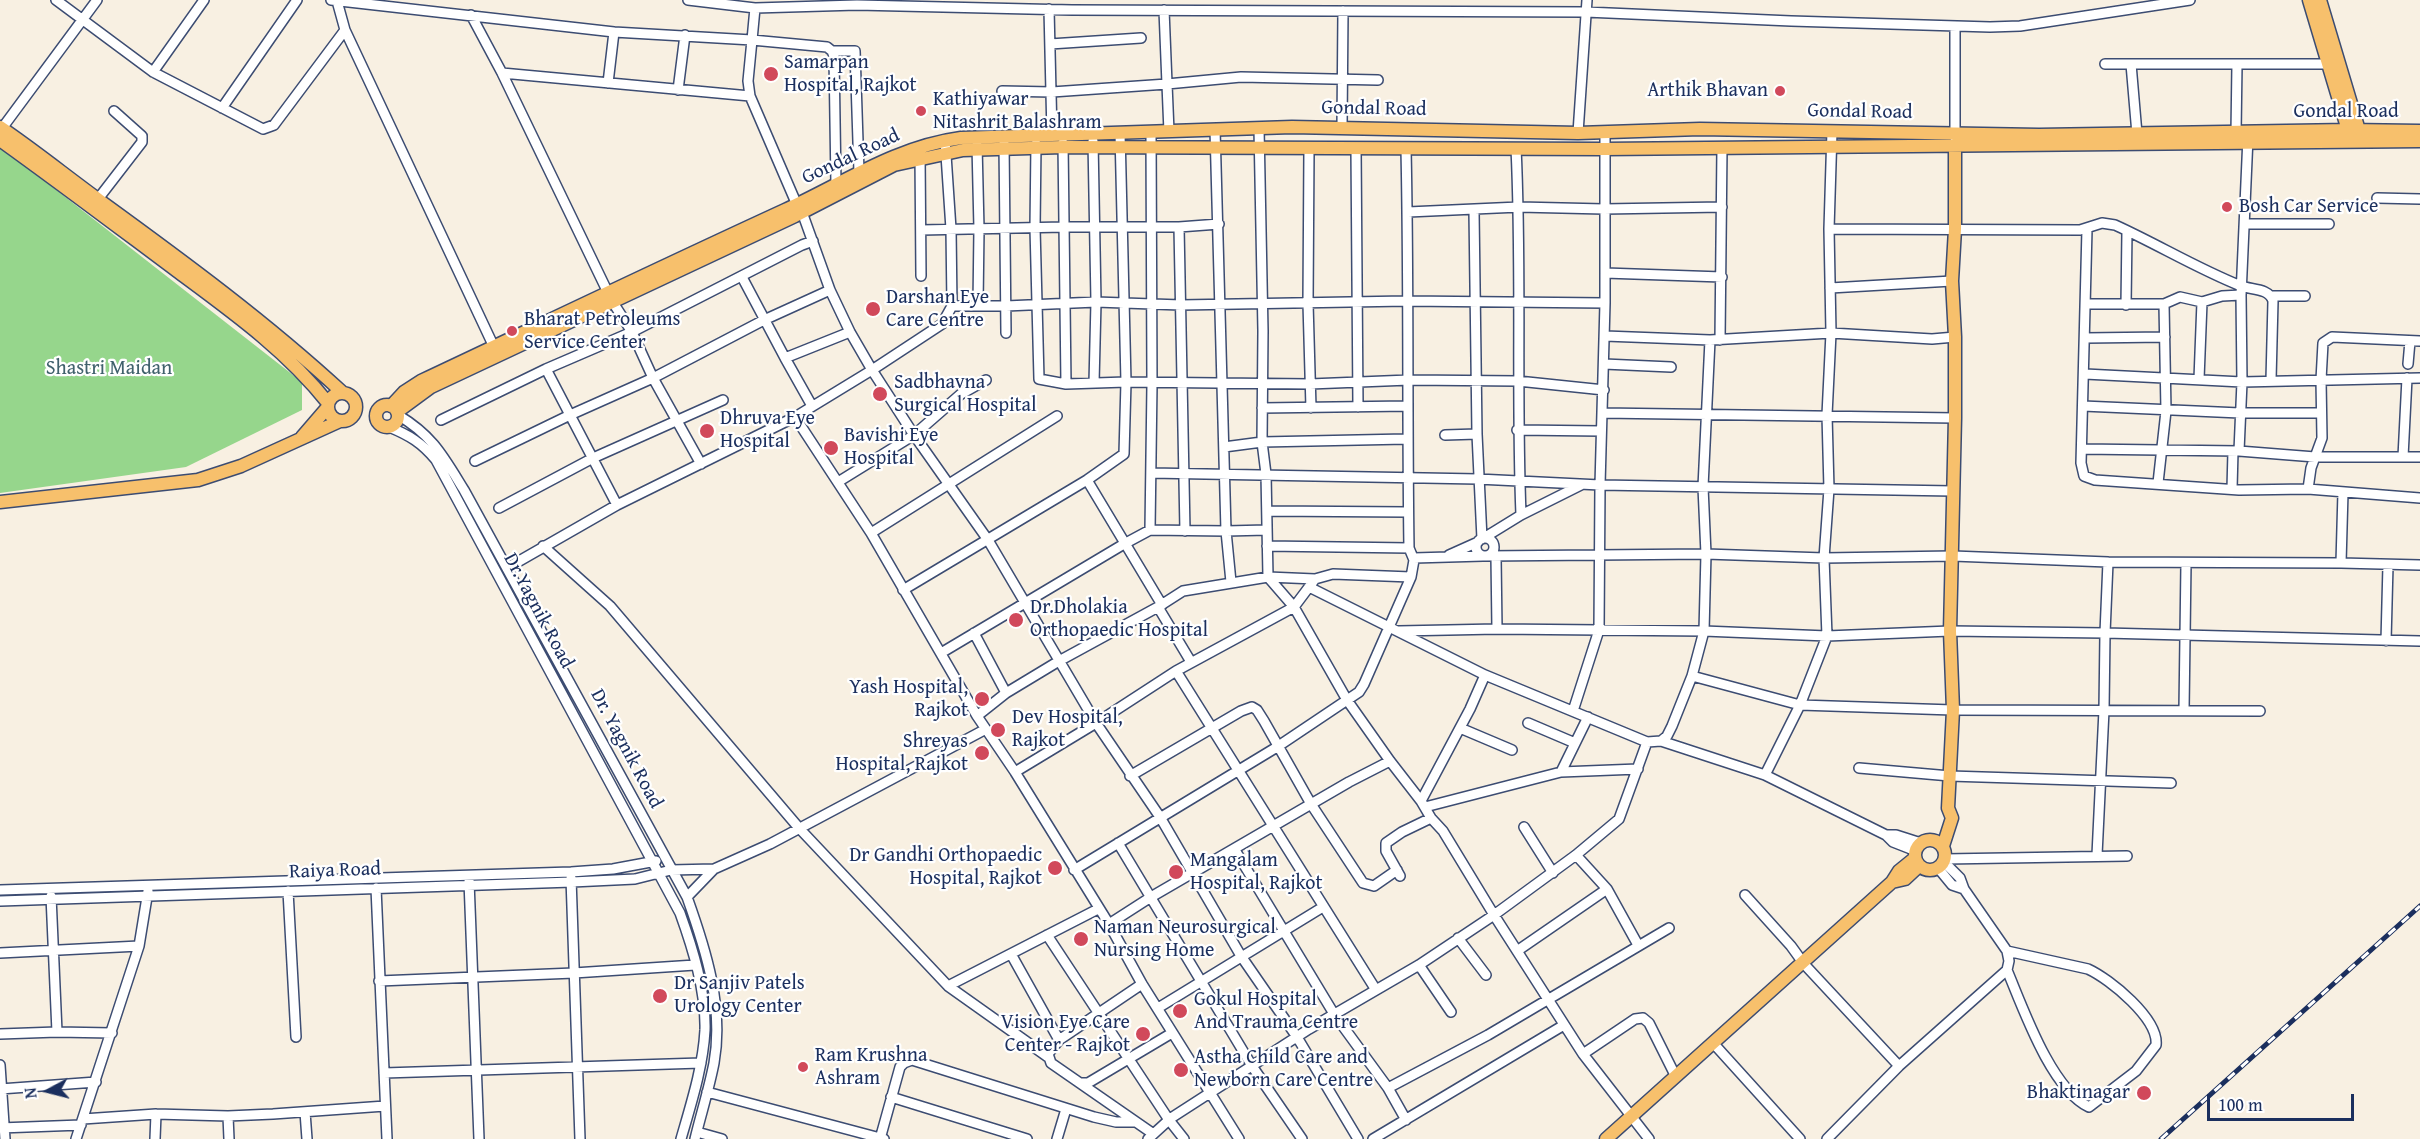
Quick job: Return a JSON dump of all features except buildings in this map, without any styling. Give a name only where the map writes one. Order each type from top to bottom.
[{"type":"main road","points":[[2309,0],[2328,64],[2355,136]]},
{"type":"main road","points":[[2320,0],[2355,136]]},
{"type":"main road","name":"Gondal Road","points":[[800,208],[836,184],[885,159],[976,142],[1035,141],[1093,133],[1342,127],[1578,133],[1700,129],[1832,131],[1955,139],[2248,138],[2355,136],[2420,131]]},
{"type":"main road","points":[[0,132],[157,241],[294,348],[342,392],[350,395],[355,401],[356,409],[353,417]]},
{"type":"main road","points":[[0,132],[67,187],[242,320],[293,363],[328,406],[331,417],[340,421]]},
{"type":"main road","name":"Gondal Road","points":[[1059,138],[1094,147],[1605,149],[1833,146],[2039,135],[2236,133],[2248,138]]},
{"type":"main road","name":"Gondal Road","points":[[2355,136],[2420,141]]},
{"type":"main road","points":[[1918,854],[1928,870],[1942,856],[1952,818],[1948,808],[1953,710],[1950,631],[1955,418],[1952,281],[1955,229],[1955,139]]},
{"type":"main road","name":"Gondal Road","points":[[388,412],[431,387],[610,297],[920,152]]},
{"type":"main road","name":"Gondal Road","points":[[388,412],[414,386],[494,347],[610,297]]},
{"type":"main road","points":[[297,442],[328,406],[333,395],[342,392]]},
{"type":"main road","points":[[355,401],[372,404],[388,412]]},
{"type":"main road","points":[[0,502],[198,480],[241,466],[340,421],[388,412]]},
{"type":"main road","points":[[388,412],[381,426],[389,427]]},
{"type":"main road","points":[[1606,1139],[1804,964],[1892,882],[1905,879],[1928,840],[1942,856]]},
{"type":"street","points":[[56,0],[153,72],[263,129],[274,125],[345,30]]},
{"type":"street","points":[[0,132],[97,0]]},
{"type":"street","points":[[153,72],[204,0]]},
{"type":"street","points":[[222,108],[297,0]]},
{"type":"street","points":[[688,0],[744,4],[755,8],[920,3],[1036,4],[1050,9],[1072,5],[1164,10],[1586,12],[1955,26],[2020,26],[2190,0]]},
{"type":"street","points":[[1251,0],[1251,11]]},
{"type":"street","points":[[1450,0],[1450,12]]},
{"type":"street","points":[[1578,133],[1587,0]]},
{"type":"street","points":[[494,347],[345,30],[334,1],[614,32],[752,40],[827,48],[832,51],[855,51],[860,172]]},
{"type":"street","points":[[755,8],[748,81],[750,96],[800,208],[830,290],[850,332],[914,435],[988,540],[1096,723],[1160,817],[1241,956],[1297,1037],[1358,1139]]},
{"type":"street","points":[[1050,9],[1052,92],[1059,138],[1065,227],[1066,384]]},
{"type":"street","points":[[1164,10],[1169,132]]},
{"type":"street","points":[[1342,127],[1343,11]]},
{"type":"street","points":[[471,15],[502,73],[610,297],[632,332],[653,378],[701,464]]},
{"type":"street","points":[[1955,26],[1955,139]]},
{"type":"street","points":[[608,83],[614,32]]},
{"type":"street","points":[[678,90],[685,35]]},
{"type":"street","points":[[1050,44],[1141,38]]},
{"type":"street","points":[[832,51],[834,56],[836,184]]},
{"type":"street","points":[[2105,64],[2328,64]]},
{"type":"street","points":[[2131,64],[2137,134]]},
{"type":"street","points":[[2236,133],[2237,64]]},
{"type":"street","points":[[502,73],[750,96]]},
{"type":"street","points":[[1002,91],[1052,92],[1241,77],[1378,80]]},
{"type":"street","points":[[98,199],[142,142],[142,136],[138,131],[114,111]]},
{"type":"street","points":[[1259,128],[1262,442],[1266,474],[1268,577],[1294,607],[1349,699],[1390,761],[1443,831],[1583,1054],[1632,1115],[1648,1139]]},
{"type":"street","points":[[1215,129],[1221,304],[1220,384],[1226,531],[1231,582]]},
{"type":"street","points":[[1765,775],[1800,705],[1827,636],[1824,558],[1829,489],[1827,415],[1831,333],[1829,229],[1832,131]]},
{"type":"street","points":[[1150,530],[1151,132]]},
{"type":"street","points":[[1573,711],[1599,630],[1601,430],[1605,336],[1605,132]]},
{"type":"street","points":[[1093,133],[1096,302],[1094,383]]},
{"type":"street","points":[[903,590],[1087,480],[1122,456],[1125,451],[1126,382],[1120,133]]},
{"type":"street","points":[[2232,489],[2242,382],[2241,291],[2248,138]]},
{"type":"street","points":[[1035,141],[1039,379],[1066,384],[1518,381],[1604,390]]},
{"type":"street","points":[[976,142],[979,229],[978,305]]},
{"type":"street","points":[[1004,143],[1006,333]]},
{"type":"street","points":[[507,568],[617,505],[795,417],[942,324],[952,306],[951,229],[945,147]]},
{"type":"street","points":[[1661,741],[1672,726],[1692,676],[1704,631],[1706,554],[1704,487],[1707,414],[1722,277],[1722,147]]},
{"type":"street","points":[[1356,148],[1358,407]]},
{"type":"street","points":[[1516,148],[1519,207],[1517,430],[1521,515]]},
{"type":"street","points":[[1309,149],[1308,303],[1311,408]]},
{"type":"street","points":[[1074,870],[1277,747],[1359,692],[1395,628],[1411,577],[1414,558],[1409,548],[1406,439],[1409,380],[1406,301],[1408,212],[1406,149]]},
{"type":"street","points":[[920,152],[921,276]]},
{"type":"street","points":[[2377,198],[2420,199]]},
{"type":"street","points":[[1408,212],[1474,211],[1519,207],[1604,210],[1722,207]]},
{"type":"street","points":[[1474,211],[1480,541],[1477,551],[1488,556]]},
{"type":"street","points":[[921,230],[1150,228],[1219,224]]},
{"type":"street","points":[[1829,229],[2087,229],[2098,224],[2106,224],[2127,231],[2241,291]]},
{"type":"street","points":[[2245,224],[2330,224]]},
{"type":"street","points":[[1179,227],[1185,531]]},
{"type":"street","points":[[2087,229],[2082,449],[2084,476],[2089,479],[2232,489],[2308,489],[2420,498]]},
{"type":"street","points":[[2126,306],[2127,231]]},
{"type":"street","points":[[441,420],[546,369],[632,332],[813,241]]},
{"type":"street","points":[[1605,273],[1722,277]]},
{"type":"street","points":[[742,277],[812,406]]},
{"type":"street","points":[[1830,288],[1952,281]]},
{"type":"street","points":[[475,461],[653,378],[764,320],[830,290]]},
{"type":"street","points":[[2086,304],[2126,306],[2164,304],[2180,297],[2202,302],[2241,291],[2267,293],[2271,296],[2305,296]]},
{"type":"street","points":[[2271,296],[2273,301],[2271,380]]},
{"type":"street","points":[[952,306],[1096,302],[1181,305],[1406,301],[1605,303]]},
{"type":"street","points":[[2199,379],[2202,302]]},
{"type":"street","points":[[2158,483],[2166,411],[2164,304]]},
{"type":"street","points":[[785,358],[850,332]]},
{"type":"street","points":[[1605,336],[1715,340],[1831,333],[1932,339],[1955,337]]},
{"type":"street","points":[[2086,338],[2165,337]]},
{"type":"street","points":[[2308,489],[2322,438],[2322,351],[2323,343],[2327,338],[2415,341],[2408,364]]},
{"type":"street","points":[[1604,364],[1671,367]]},
{"type":"street","points":[[546,369],[617,505]]},
{"type":"street","points":[[2085,374],[2242,382],[2420,378]]},
{"type":"street","points":[[2403,457],[2408,378]]},
{"type":"street","points":[[838,482],[914,435],[961,394],[986,380]]},
{"type":"street","points":[[499,508],[593,458],[723,400]]},
{"type":"street","points":[[1262,408],[1408,406]]},
{"type":"street","points":[[2083,406],[2166,411],[2321,413]]},
{"type":"street","name":"Dr. Yagnik Road","points":[[388,412],[421,429],[442,453],[687,897],[699,930],[715,995],[714,1062],[696,1135]]},
{"type":"street","points":[[1602,413],[1955,418]]},
{"type":"street","points":[[871,533],[1057,416]]},
{"type":"street","points":[[795,417],[871,533],[977,716],[1109,924],[1142,984],[1239,1139]]},
{"type":"street","name":"Dr.Yagnik Road","points":[[389,427],[417,441],[436,460],[680,913],[695,965],[703,1003],[705,1030],[701,1063],[681,1139]]},
{"type":"street","points":[[1517,430],[1601,430]]},
{"type":"street","points":[[1445,435],[1477,434]]},
{"type":"street","points":[[1224,447],[1262,442],[1406,439]]},
{"type":"street","points":[[2082,449],[2236,451],[2315,457],[2420,457]]},
{"type":"street","points":[[1151,472],[1478,479],[1581,485],[1953,491]]},
{"type":"street","points":[[1087,480],[1191,662]]},
{"type":"street","points":[[1444,557],[1480,541],[1521,515],[1581,485]]},
{"type":"street","points":[[2341,563],[2343,492]]},
{"type":"street","points":[[1267,511],[1408,512]]},
{"type":"street","points":[[941,653],[1150,530],[1267,530]]},
{"type":"street","points":[[1480,541],[1490,540],[1494,545],[1492,553],[1488,556]]},
{"type":"street","points":[[543,546],[610,606],[799,828],[948,986],[1048,1057],[1051,1063],[1135,1122],[1150,1136],[1168,1120],[1297,1037],[1419,965],[1494,915],[1576,855],[1619,819],[1647,742]]},
{"type":"street","points":[[1267,546],[1409,548]]},
{"type":"street","points":[[1414,558],[1706,554],[1824,558],[1953,556],[2108,562],[2420,565]]},
{"type":"street","points":[[1488,556],[1497,628]]},
{"type":"street","points":[[2097,855],[2108,562]]},
{"type":"street","points":[[2184,710],[2186,562]]},
{"type":"street","points":[[2386,641],[2388,565]]},
{"type":"street","points":[[977,716],[1006,693],[1183,591],[1268,577],[1316,579],[1333,574],[1411,577]]},
{"type":"street","points":[[1014,772],[1191,662],[1294,607],[1316,579]]},
{"type":"street","points":[[1309,587],[1485,675],[1647,742],[1661,741],[1765,775],[1886,835],[1893,842],[1918,854]]},
{"type":"street","points":[[1395,628],[1704,631],[1827,636],[1950,631],[2420,641]]},
{"type":"street","points":[[974,633],[1006,693]]},
{"type":"street","points":[[1176,671],[1376,990]]},
{"type":"street","points":[[1423,804],[1485,675]]},
{"type":"street","points":[[1692,676],[1800,705],[1953,710],[2260,711]]},
{"type":"street","points":[[1131,776],[1241,711],[1252,707],[1257,710],[1264,721],[1311,804],[1363,883],[1374,886],[1399,873],[1386,850],[1386,843],[1402,832],[1431,818]]},
{"type":"street","points":[[1561,772],[1588,717]]},
{"type":"street","points":[[1528,723],[1575,743]]},
{"type":"street","points":[[1460,728],[1512,750]]},
{"type":"street","points":[[687,897],[714,869],[799,828],[986,729]]},
{"type":"street","points":[[1109,924],[1311,804],[1390,761]]},
{"type":"street","points":[[1859,768],[1950,776],[2171,783]]},
{"type":"street","points":[[1423,804],[1561,772],[1638,769]]},
{"type":"street","points":[[1524,827],[1553,873]]},
{"type":"street","points":[[1118,843],[1252,1066],[1302,1139]]},
{"type":"street","points":[[1235,850],[1334,1014],[1388,1088],[1406,1120]]},
{"type":"street","points":[[1576,855],[1607,889],[1638,945]]},
{"type":"street","points":[[1942,856],[2127,856]]},
{"type":"street","points":[[1942,856],[1960,878],[1964,889],[2007,951],[2009,961],[2007,970],[2035,1038],[2066,1088],[2082,1104],[2090,1107],[2136,1071],[2156,1045],[2155,1030],[2136,1005],[2097,973],[2007,951]]},
{"type":"street","name":"Raiya Road","points":[[0,890],[613,870],[665,859]]},
{"type":"street","name":"Raiya Road","points":[[0,902],[572,882],[635,879],[671,870],[714,869]]},
{"type":"street","points":[[570,872],[580,1139]]},
{"type":"street","points":[[469,875],[479,1139]]},
{"type":"street","points":[[76,1139],[139,946],[149,897],[148,885]]},
{"type":"street","points":[[50,888],[57,1032]]},
{"type":"street","points":[[376,888],[387,1139]]},
{"type":"street","points":[[1517,951],[1607,889]]},
{"type":"street","points":[[288,891],[296,1036]]},
{"type":"street","points":[[1745,896],[1791,946],[1804,964],[1899,1066]]},
{"type":"street","points":[[1158,1008],[1323,908]]},
{"type":"street","points":[[948,986],[1098,909]]},
{"type":"street","points":[[1388,1088],[1548,1001],[1669,928]]},
{"type":"street","points":[[1047,935],[1168,1120],[1184,1139]]},
{"type":"street","points":[[1458,938],[1486,975]]},
{"type":"street","points":[[0,953],[139,946]]},
{"type":"street","points":[[1011,954],[1059,1040]]},
{"type":"street","points":[[379,981],[574,973],[695,965]]},
{"type":"street","points":[[1419,965],[1451,1012]]},
{"type":"street","points":[[1827,1139],[1899,1066],[2007,970]]},
{"type":"street","points":[[1048,1057],[1059,1040],[1142,984]]},
{"type":"street","points":[[1583,1054],[1635,1019],[1643,1018],[1649,1023],[1676,1077]]},
{"type":"street","points":[[1373,1139],[1564,1025]]},
{"type":"street","points":[[0,1034],[57,1032],[112,1034]]},
{"type":"street","points":[[1080,1083],[1088,1083],[1172,1033]]},
{"type":"street","points":[[1714,1044],[1800,1139]]},
{"type":"street","points":[[707,1092],[882,1139],[900,1067],[912,1060],[1066,1109],[1116,1122],[1135,1122]]},
{"type":"street","points":[[384,1073],[476,1071],[577,1065],[701,1063]]},
{"type":"street","points":[[0,1065],[2,1128],[5,1139]]},
{"type":"street","points":[[1,1089],[96,1082]]},
{"type":"street","points":[[891,1097],[1027,1139]]},
{"type":"street","points":[[2,1128],[156,1114],[228,1116],[385,1106]]},
{"type":"street","points":[[1057,1139],[1066,1109]]},
{"type":"street","points":[[305,1112],[307,1139]]},
{"type":"street","points":[[156,1114],[156,1139]]},
{"type":"street","points":[[228,1116],[229,1139]]},
{"type":"street","points":[[696,1135],[722,1139]]},
{"type":"green space","name":"Shastri Maidan","points":[[0,146],[302,382],[302,410],[186,467],[0,493]]},
{"type":"railway","points":[[2161,1139],[2420,906]]},
{"type":"place","name":"Samarpan Hospital, Rajkot","points":[[771,74]]},
{"type":"place","name":"Arthik Bhavan","points":[[1780,91]]},
{"type":"place","name":"Kathiyawar Nitashrit Balashram","points":[[921,111]]},
{"type":"place","name":"Bosh Car Service","points":[[2227,207]]},
{"type":"place","name":"Darshan Eye Care Centre","points":[[873,309]]},
{"type":"place","name":"Bharat Petroleums Service Center","points":[[512,331]]},
{"type":"place","name":"Sadbhavna Surgical Hospital","points":[[880,394]]},
{"type":"place","name":"Dhruva Eye Hospital","points":[[707,431]]},
{"type":"place","name":"Bavishi Eye Hospital","points":[[831,448]]},
{"type":"place","name":"Dr.Dholakia Orthopaedic Hospital","points":[[1016,620]]},
{"type":"place","name":"Yash Hospital, Rajkot","points":[[982,699]]},
{"type":"place","name":"Dev Hospital, Rajkot","points":[[998,730]]},
{"type":"place","name":"Shreyas Hospital, Rajkot","points":[[982,753]]},
{"type":"place","name":"Dr Gandhi Orthopaedic Hospital, Rajkot","points":[[1055,868]]},
{"type":"place","name":"Mangalam Hospital, Rajkot","points":[[1176,872]]},
{"type":"place","name":"Naman Neurosurgical Nursing Home","points":[[1081,939]]},
{"type":"place","name":"Dr Sanjiv Patels Urology Center","points":[[660,996]]},
{"type":"place","name":"Gokul Hospital And Trauma Centre","points":[[1180,1011]]},
{"type":"place","name":"Vision Eye Care Center - Rajkot","points":[[1143,1034]]},
{"type":"place","name":"Ram Krushna Ashram","points":[[803,1067]]},
{"type":"place","name":"Astha Child Care and Newborn Care Centre","points":[[1181,1070]]},
{"type":"place","name":"Bhaktinagar","points":[[2144,1093]]}]
